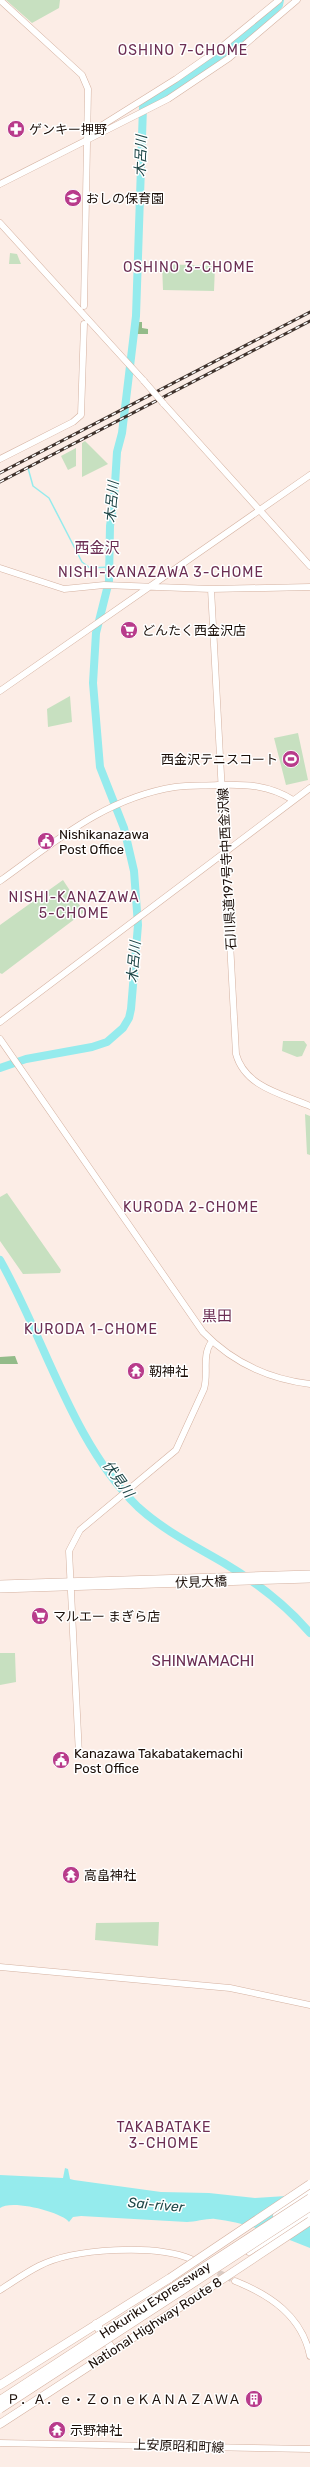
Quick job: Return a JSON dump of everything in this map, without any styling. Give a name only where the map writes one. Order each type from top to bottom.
[{"type":"highway","points":[[0,2385],[170,2278],[310,2184]]},
{"type":"highway","points":[[216,2266],[310,2192]]},
{"type":"highway","name":"Hokuriku Expressway","points":[[0,2409],[216,2266],[310,2198]]},
{"type":"highway","name":"Hokuriku Expressway","points":[[0,2400],[310,2207]]},
{"type":"highway","points":[[216,2266],[310,2213]]},
{"type":"highway","name":"National Highway Route 8","points":[[0,2424],[310,2222]]},
{"type":"highway","points":[[96,2324],[113,2351]]},
{"type":"main road","name":"伏見大橋","points":[[93,1583],[310,1574]]},
{"type":"main road","name":"伏見大橋","points":[[93,1583],[310,1579]]},
{"type":"main road","points":[[0,1589],[93,1583]]},
{"type":"main road","points":[[0,1584],[71,1584]]},
{"type":"street","points":[[0,0],[82,75],[88,89],[89,138],[84,306]]},
{"type":"street","points":[[89,138],[93,132],[176,79],[219,49],[279,0]]},
{"type":"street","points":[[0,184],[153,107],[229,58],[297,0]]},
{"type":"street","points":[[0,223],[310,566]]},
{"type":"street","points":[[0,458],[73,422],[81,415],[84,324]]},
{"type":"street","points":[[0,691],[310,475]]},
{"type":"street","points":[[0,568],[59,588],[104,585],[211,588],[310,587]]},
{"type":"street","name":"石川県道197号寺中西金沢線","points":[[211,588],[227,850],[236,1054],[240,1066],[258,1084],[310,1106]]},
{"type":"street","points":[[0,881],[88,818],[118,803],[147,793],[176,787],[246,785],[271,788],[293,800]]},
{"type":"street","points":[[0,1022],[310,788]]},
{"type":"street","points":[[0,1039],[186,1310],[212,1341],[239,1362],[261,1372],[287,1381],[310,1384]]},
{"type":"street","points":[[79,1755],[69,1552],[71,1544],[80,1530],[176,1450],[204,1389],[207,1379],[206,1350],[212,1341]]},
{"type":"street","points":[[0,1967],[230,1988],[310,2005]]},
{"type":"street","points":[[0,2290],[39,2266],[72,2255],[94,2251],[149,2250],[178,2254],[191,2259]]},
{"type":"street","points":[[235,2281],[260,2292],[288,2312],[308,2345],[310,2356]]},
{"type":"street","name":"上安原昭和町線","points":[[0,2443],[310,2449]]},
{"type":"green space","points":[[6,0],[60,0],[59,8],[32,23]]},
{"type":"green space","points":[[10,253],[17,254],[21,264],[9,264]]},
{"type":"green space","points":[[162,264],[215,266],[214,291],[163,290]]},
{"type":"green space","points":[[135,322],[142,322],[142,328],[148,329],[148,334],[134,334]]},
{"type":"green space","points":[[85,441],[108,464],[82,477],[82,443]]},
{"type":"green space","points":[[76,448],[76,466],[68,470],[61,456]]},
{"type":"green space","points":[[70,696],[72,722],[48,727],[47,709]]},
{"type":"green space","name":"西金沢テニスコート","points":[[298,733],[308,780],[286,785],[274,738]]},
{"type":"green space","points":[[63,880],[84,912],[2,974],[0,973],[0,925]]},
{"type":"green space","points":[[283,1041],[304,1041],[307,1045],[302,1056],[297,1057],[282,1051]]},
{"type":"green space","points":[[305,1114],[310,1116],[310,1155],[307,1154]]},
{"type":"green space","points":[[7,1193],[61,1270],[60,1273],[23,1274],[0,1241],[0,1197]]},
{"type":"green space","points":[[15,1356],[18,1364],[0,1364],[0,1357]]},
{"type":"green space","points":[[0,1653],[15,1653],[16,1682],[0,1685]]},
{"type":"green space","points":[[159,1922],[158,1946],[95,1940],[96,1923]]},
{"type":"water","name":"Sai-river","points":[[65,2168],[68,2169],[70,2179],[74,2180],[161,2192],[209,2193],[255,2198],[286,2196],[310,2205],[310,2248],[263,2230],[239,2223],[215,2219],[187,2222],[81,2216],[73,2217],[69,2222],[57,2214],[36,2208],[14,2205],[0,2208],[0,2175],[63,2178]]},
{"type":"waterway","name":"木呂川","points":[[0,1068],[26,1059],[92,1047],[107,1042],[123,1028],[129,1018],[138,925],[134,871],[124,828],[100,767],[93,683],[96,633],[109,581],[110,526],[114,500],[117,452],[122,433],[136,316],[143,107],[189,78],[241,40],[279,5],[280,0]]},
{"type":"waterway","points":[[28,468],[33,486],[49,498],[82,562],[90,568],[109,567]]},
{"type":"waterway","name":"伏見川","points":[[0,1260],[77,1422],[95,1453],[115,1481],[138,1507],[158,1523],[236,1570],[259,1586],[291,1613],[310,1633]]},
{"type":"tunnel","points":[[194,2260],[235,2281]]},
{"type":"railway","points":[[0,473],[310,312]]},
{"type":"railway","points":[[0,482],[310,321]]},
{"type":"place","name":"ゲンキー押野","points":[[16,129]]},
{"type":"place","name":"おしの保育園","points":[[73,198]]},
{"type":"place","name":"どんたく西金沢店","points":[[129,630]]},
{"type":"place","name":"西金沢テニスコート","points":[[291,759]]},
{"type":"place","name":"Nishikanazawa Post Office","points":[[46,841]]},
{"type":"place","name":"靭神社","points":[[136,1371]]},
{"type":"place","name":"マルエー まぎら店","points":[[40,1616]]},
{"type":"place","name":"Kanazawa Takabatakemachi Post Office","points":[[61,1760]]},
{"type":"place","name":"高畠神社","points":[[71,1875]]},
{"type":"place","name":"Ｐ．Ａ．ｅ・ＺｏｎｅＫＡＮＡＺＡＷＡ","points":[[254,2399]]},
{"type":"place","name":"示野神社","points":[[57,2430]]},
{"type":"district","name":"OSHINO 7-CHOME","points":[[183,50]]},
{"type":"district","name":"OSHINO 3-CHOME","points":[[189,267]]},
{"type":"district","name":"西金沢","points":[[97,548]]},
{"type":"district","name":"NISHI-KANAZAWA 3-CHOME","points":[[161,572]]},
{"type":"district","name":"NISHI-KANAZAWA 5-CHOME","points":[[74,906]]},
{"type":"district","name":"KURODA 2-CHOME","points":[[191,1207]]},
{"type":"district","name":"黒田","points":[[217,1316]]},
{"type":"district","name":"KURODA 1-CHOME","points":[[91,1329]]},
{"type":"district","name":"SHINWAMACHI","points":[[203,1661]]},
{"type":"district","name":"TAKABATAKE 3-CHOME","points":[[164,2136]]}]
